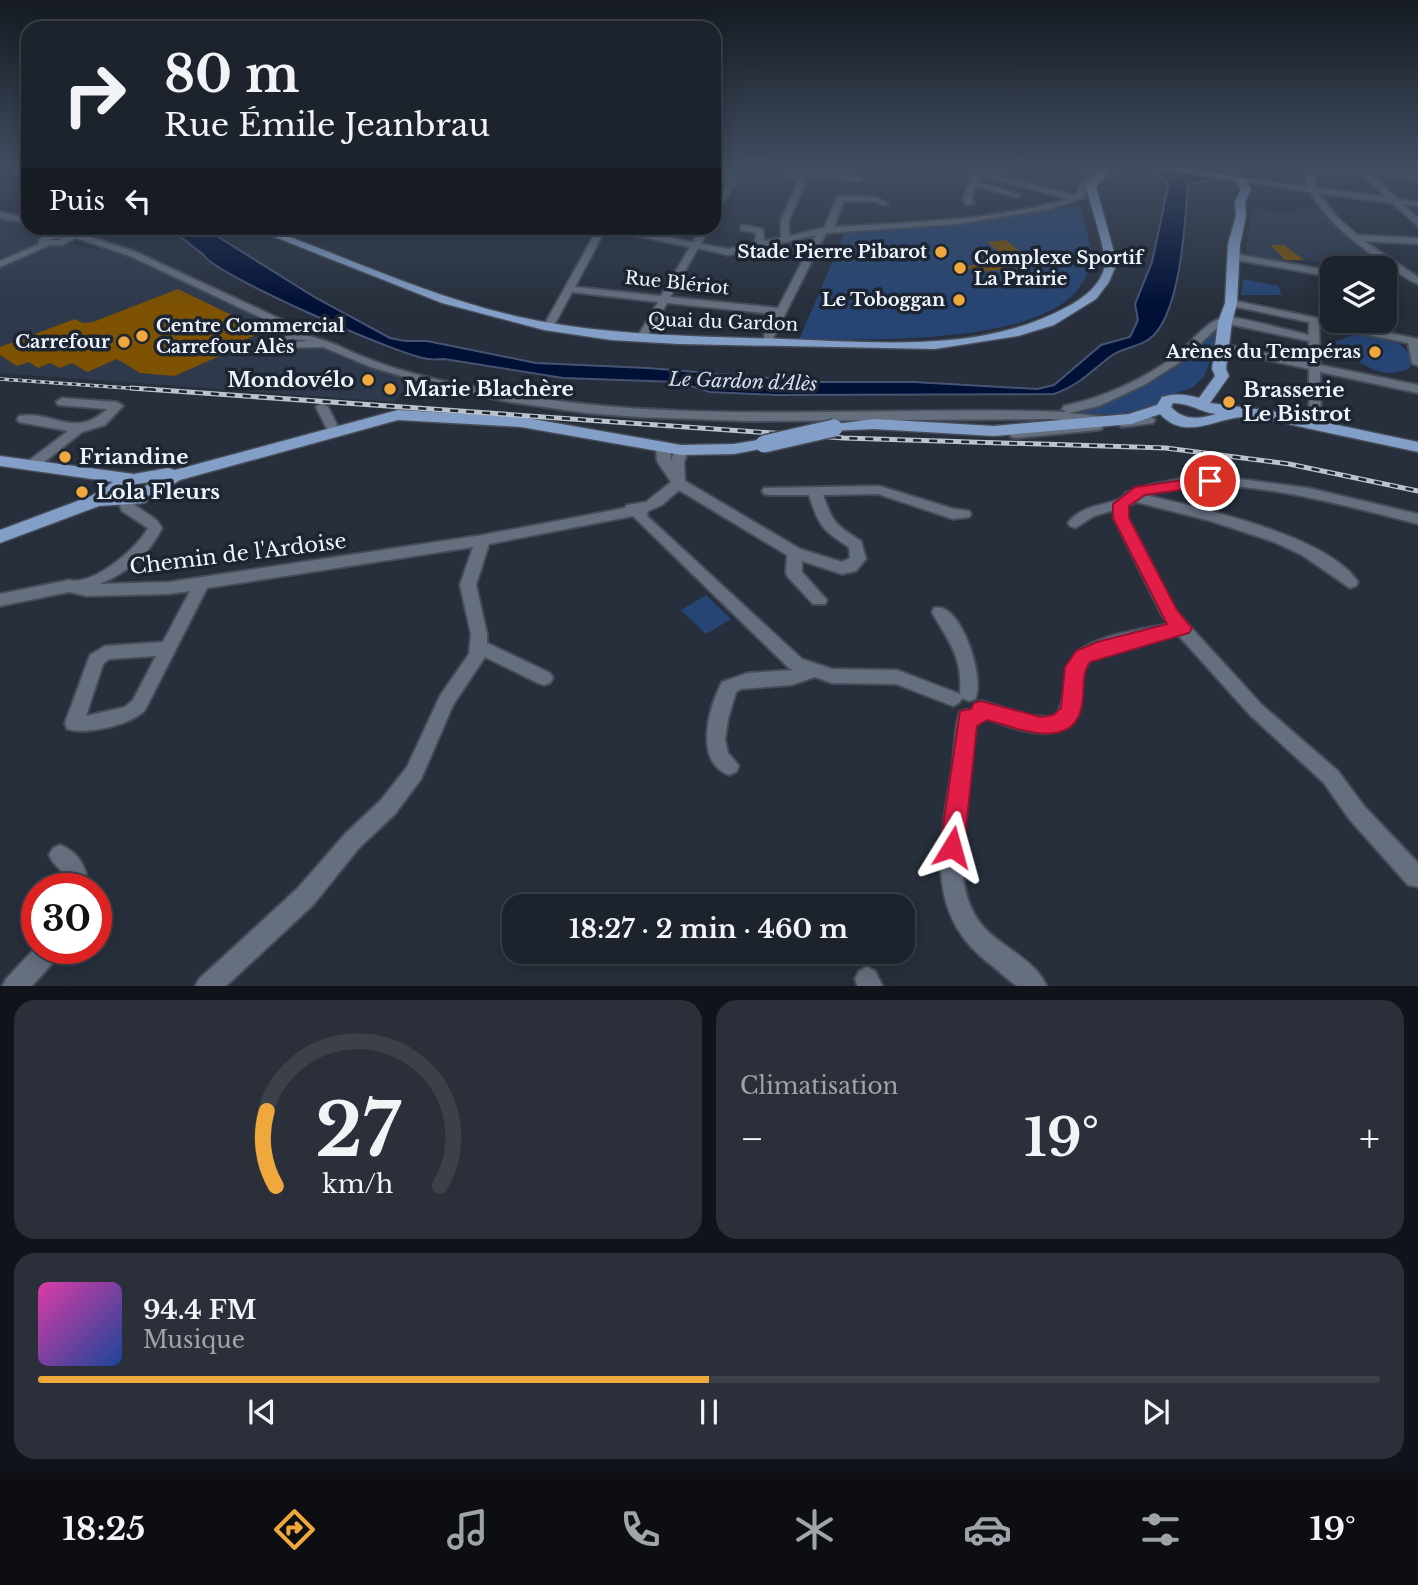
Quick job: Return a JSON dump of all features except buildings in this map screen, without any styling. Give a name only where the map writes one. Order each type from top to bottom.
[{"type":"main road","name":"Quai du Gardon","points":[[275,235],[443,299],[548,327],[641,339],[769,343],[951,343],[1003,335],[1052,320],[1092,296],[1111,263],[1087,214]]},
{"type":"main road","points":[[1208,411],[1204,396],[1220,382],[1222,376],[1219,369],[1225,321],[1231,303],[1234,244],[1241,214]]},
{"type":"main road","points":[[1163,408],[1164,402],[1199,388],[1219,369]]},
{"type":"main road","points":[[1178,398],[1208,411],[1248,412],[1418,447]]},
{"type":"main road","points":[[1131,419],[1163,408]]},
{"type":"main road","points":[[1163,408],[1181,422]]},
{"type":"main road","points":[[0,537],[119,496],[147,481],[174,476],[385,417],[416,416],[521,422],[681,450],[734,449],[834,428],[874,425],[994,431],[1131,419],[1198,425],[1208,411]]},
{"type":"main road","points":[[0,461],[32,465],[119,496],[147,481]]},
{"type":"street","points":[[785,240],[788,214]]},
{"type":"street","points":[[769,343],[769,336],[833,214]]},
{"type":"street","points":[[643,235],[728,252],[760,248],[825,231],[874,223],[958,221],[995,214]]},
{"type":"street","points":[[1332,214],[1356,238],[1418,281]]},
{"type":"street","points":[[0,216],[21,220]]},
{"type":"street","points":[[744,228],[760,231],[760,248]]},
{"type":"street","points":[[0,263],[49,235]]},
{"type":"street","points":[[73,235],[109,245],[285,325],[306,340],[438,383],[568,407],[692,415],[1066,414],[1103,420]]},
{"type":"street","points":[[548,327],[598,235]]},
{"type":"street","points":[[641,339],[701,235]]},
{"type":"street","points":[[1356,238],[1418,240]]},
{"type":"street","points":[[1235,257],[1320,272]]},
{"type":"street","name":"Rue Blériot","points":[[570,289],[782,312]]},
{"type":"street","points":[[1231,303],[1415,341],[1418,363]]},
{"type":"street","points":[[1314,320],[1315,424]]},
{"type":"street","points":[[1025,415],[1087,407],[1178,359],[1212,325],[1225,321],[1314,339]]},
{"type":"street","points":[[1222,347],[1418,390]]},
{"type":"street","points":[[32,465],[78,429],[101,422],[117,406],[62,402]]},
{"type":"street","points":[[322,407],[334,430]]},
{"type":"street","points":[[871,416],[979,426]]},
{"type":"street","points":[[23,419],[78,429]]},
{"type":"street","points":[[1016,435],[1149,420]]},
{"type":"street","points":[[663,448],[664,461],[678,483],[795,553],[842,568],[851,567],[858,559],[856,545],[833,530],[824,520],[814,491]]},
{"type":"street","points":[[681,450],[677,463],[678,483],[663,498],[641,510],[640,517],[796,664],[811,671],[849,676],[897,677],[961,696]]},
{"type":"street","points":[[1075,523],[1089,512],[1126,500],[1140,490],[1172,484],[1230,480],[1418,519]]},
{"type":"street","points":[[769,491],[879,490],[953,514],[964,514]]},
{"type":"street","points":[[78,587],[115,571],[148,546],[155,528],[152,522],[119,496]]},
{"type":"street","points":[[1126,500],[1212,517],[1265,536],[1323,559],[1336,567],[1350,582]]},
{"type":"street","points":[[1126,500],[1121,518],[1170,615],[1256,710],[1331,777],[1357,813],[1417,878]]},
{"type":"street","name":"Chemin de l'Ardoise","points":[[0,600],[78,587],[87,590],[135,590],[202,583],[488,533],[641,510]]},
{"type":"street","points":[[207,986],[304,897],[352,841],[388,807],[414,773],[446,701],[477,655],[479,634],[468,585],[488,533]]},
{"type":"street","points":[[795,553],[794,573],[819,600]]},
{"type":"street","points":[[167,648],[105,653],[96,660],[74,723],[81,725],[131,713],[139,705],[202,583]]},
{"type":"street","points":[[940,612],[965,645],[969,664],[957,710],[1041,726],[1057,724],[1066,719],[1071,708],[1075,667],[1083,657],[1097,650],[1182,628]]},
{"type":"street","points":[[478,646],[544,678]]},
{"type":"street","points":[[729,766],[718,758],[714,747],[727,687],[752,678],[792,679],[811,671]]},
{"type":"street","points":[[974,713],[948,871],[956,899],[970,929],[1035,986]]},
{"type":"street","points":[[60,855],[74,866],[77,873]]},
{"type":"street","points":[[14,986],[35,964]]},
{"type":"shaded area","name":"Complexe Sportif La Prairie","points":[[1015,214],[1083,214],[1094,262],[1071,297],[1047,313],[1015,324],[941,336],[901,339],[799,340],[846,230],[883,231]]},
{"type":"shaded area","points":[[1251,214],[1331,214],[1380,256],[1320,256],[1320,262],[1274,260],[1246,255]]},
{"type":"shaded area","points":[[0,219],[21,224],[21,235],[51,235],[84,247],[121,253],[286,331],[411,381],[394,402],[0,373]]},
{"type":"shaded area","points":[[1243,279],[1278,286],[1282,295],[1241,295]]},
{"type":"shaded area","points":[[1216,328],[1214,350],[1204,377],[1193,387],[1161,399],[1153,408],[1115,415],[1052,411],[1086,411],[1095,408],[1184,359]]},
{"type":"shaded area","name":"Arènes du Tempéras","points":[[1368,333],[1396,342],[1408,352],[1412,360],[1410,368],[1399,372],[1379,371],[1337,347],[1336,341]]},
{"type":"shaded area","points":[[706,595],[731,619],[706,634],[681,610]]},
{"type":"water","name":"Le Gardon d'Alès","points":[[1162,214],[1185,214],[1176,285],[1163,322],[1154,335],[1138,345],[1116,353],[1078,382],[1054,394],[776,395],[710,392],[678,382],[563,378],[411,355],[309,313],[238,279],[215,265],[178,235],[215,235],[316,298],[390,338],[405,341],[427,341],[536,363],[648,368],[816,382],[914,382],[1037,389],[1054,385],[1101,345],[1130,337],[1138,320],[1135,304],[1152,262]]},
{"type":"railway","points":[[0,379],[156,390]]},
{"type":"railway","points":[[131,388],[844,438],[1166,448],[1289,464],[1418,491]]},
{"type":"place","name":"Stade Pierre Pibarot","points":[[941,252]]},
{"type":"place","name":"Complexe Sportif La Prairie","points":[[960,268]]},
{"type":"place","name":"Le Toboggan","points":[[959,300]]},
{"type":"place","name":"Centre Commercial Carrefour Alès","points":[[142,336]]},
{"type":"place","name":"Carrefour","points":[[124,342]]},
{"type":"place","name":"Arènes du Tempéras","points":[[1375,352]]},
{"type":"place","name":"Mondovélo","points":[[368,380]]},
{"type":"place","name":"Marie Blachère","points":[[390,389]]},
{"type":"place","name":"Brasserie Le Bistrot","points":[[1229,402]]},
{"type":"place","name":"Friandine","points":[[65,457]]},
{"type":"place","name":"Lola Fleurs","points":[[82,492]]},
{"type":"route","points":[[952,847],[966,750],[967,718],[978,718],[981,709],[1041,726],[1057,724],[1066,719],[1071,708],[1075,667],[1083,657],[1097,650],[1182,628],[1170,615],[1121,518],[1121,504],[1140,490],[1210,481]]}]
